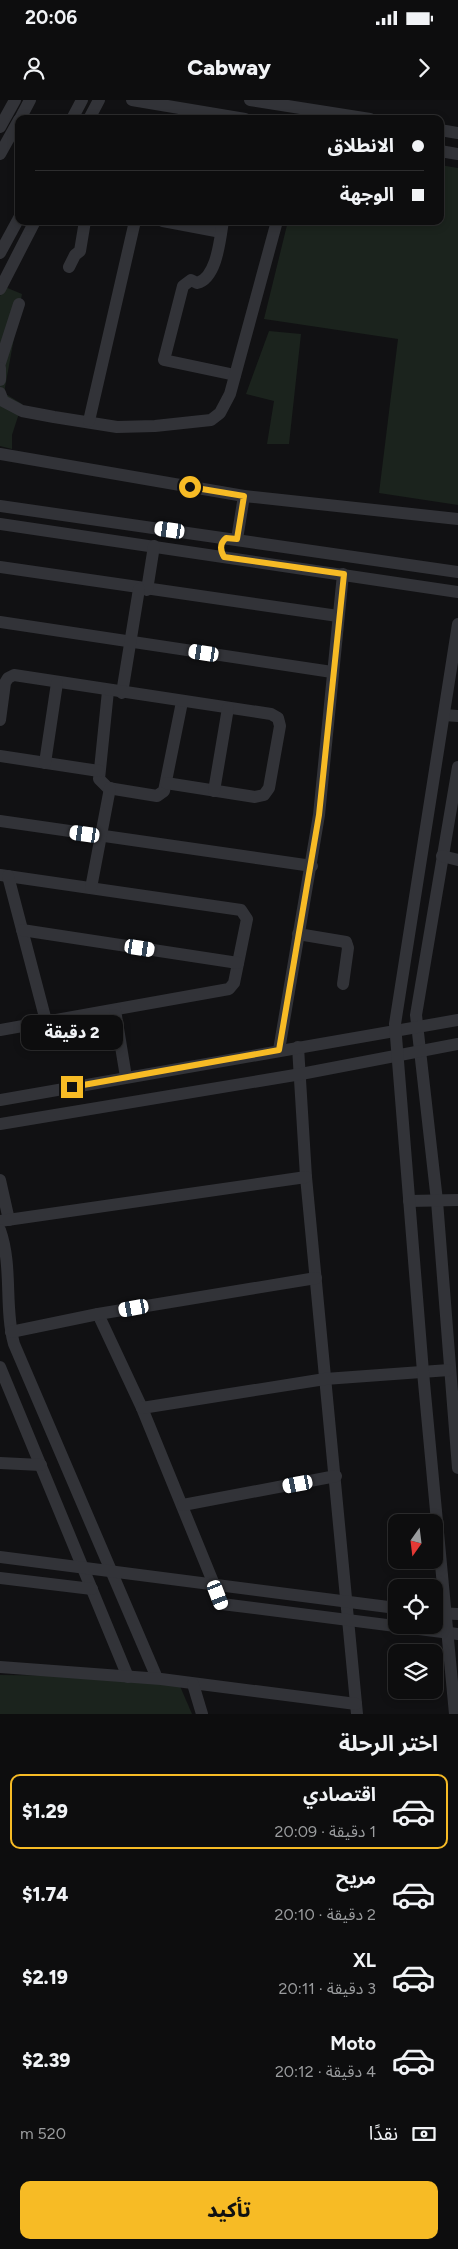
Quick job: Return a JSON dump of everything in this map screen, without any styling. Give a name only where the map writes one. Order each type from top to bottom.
[{"type":"street","points":[[0,127],[15,100]]},
{"type":"street","points":[[22,115],[30,100]]},
{"type":"street","points":[[74,115],[82,100]]},
{"type":"street","points":[[91,115],[99,100]]},
{"type":"street","points":[[132,100],[222,115]]},
{"type":"street","points":[[247,115],[250,100],[293,103],[308,114]]},
{"type":"street","points":[[0,154],[15,127]]},
{"type":"street","points":[[444,131],[458,133]]},
{"type":"street","points":[[444,152],[458,154]]},
{"type":"street","points":[[0,253],[15,225]]},
{"type":"street","points":[[0,289],[33,225]]},
{"type":"street","points":[[69,267],[75,255],[80,251],[83,225]]},
{"type":"street","points":[[90,422],[134,225]]},
{"type":"street","points":[[202,225],[222,227],[208,274],[203,282],[197,283],[191,280],[183,286],[164,360],[235,375]]},
{"type":"street","points":[[0,393],[3,401],[22,410],[126,427],[211,420],[220,413],[228,401],[276,225]]},
{"type":"street","points":[[0,364],[18,304]]},
{"type":"street","points":[[0,368],[0,380]]},
{"type":"street","points":[[0,454],[244,496],[458,519]]},
{"type":"street","points":[[237,539],[244,496]]},
{"type":"street","points":[[0,506],[458,572]]},
{"type":"street","points":[[0,524],[458,592]]},
{"type":"street","points":[[224,557],[221,546],[237,539]]},
{"type":"street","points":[[237,539],[250,550],[244,559]]},
{"type":"street","points":[[122,693],[130,642],[154,546]]},
{"type":"street","points":[[0,567],[338,616]]},
{"type":"street","points":[[279,1050],[298,934],[312,866],[344,574]]},
{"type":"street","points":[[0,622],[332,672]]},
{"type":"street","points":[[455,1714],[452,1614],[423,1372],[396,1031],[396,1010],[458,624]]},
{"type":"street","points":[[0,720],[5,683],[8,678],[16,676],[275,716],[279,722],[269,788],[264,795],[255,798],[166,783]]},
{"type":"street","points":[[44,763],[57,683]]},
{"type":"street","points":[[108,691],[99,771],[101,783],[110,788],[157,796],[164,791],[182,702]]},
{"type":"street","points":[[214,791],[228,708]]},
{"type":"street","points":[[444,715],[458,716]]},
{"type":"street","points":[[0,756],[99,771]]},
{"type":"street","points":[[458,767],[417,1009],[417,1028],[453,1346],[449,1370],[458,1463]]},
{"type":"street","points":[[91,888],[110,788]]},
{"type":"street","points":[[0,822],[312,866]]},
{"type":"street","points":[[420,864],[458,860]]},
{"type":"street","points":[[0,1030],[229,989],[234,983],[247,919],[241,910],[4,876],[22,930],[46,1021]]},
{"type":"street","points":[[22,930],[238,963]]},
{"type":"street","points":[[298,934],[346,942],[348,948],[343,984]]},
{"type":"street","points":[[115,1010],[126,1077]]},
{"type":"street","points":[[0,1100],[458,1020]]},
{"type":"street","points":[[0,1124],[301,1074],[458,1044]]},
{"type":"street","points":[[0,1667],[157,1678],[357,1709],[306,1178],[298,1047]]},
{"type":"street","points":[[0,1180],[4,1220],[306,1178]]},
{"type":"street","points":[[409,1201],[458,1200]]},
{"type":"street","points":[[0,1230],[11,1332],[32,1388],[157,1678]]},
{"type":"street","points":[[11,1332],[98,1314],[316,1278]]},
{"type":"street","points":[[98,1314],[142,1408],[222,1604],[453,1634]]},
{"type":"street","points":[[0,1367],[128,1676]]},
{"type":"street","points":[[142,1408],[325,1379],[449,1370]]},
{"type":"street","points":[[0,1463],[41,1465]]},
{"type":"street","points":[[183,1505],[336,1476]]},
{"type":"street","points":[[0,1557],[388,1607]]},
{"type":"street","points":[[0,1578],[92,1589]]},
{"type":"street","points":[[192,1684],[202,1714]]},
{"type":"shaded area","points":[[444,166],[458,168],[458,505],[379,493],[398,339],[264,319],[287,225],[444,225]]},
{"type":"shaded area","points":[[5,287],[22,294],[4,393],[22,404],[12,435],[12,449],[0,446],[0,296]]},
{"type":"shaded area","points":[[269,331],[301,334],[289,444],[267,444],[274,401],[246,394]]},
{"type":"shaded area","points":[[0,1675],[176,1677],[192,1714],[0,1714]]},
{"type":"route","points":[[72,1087],[279,1050],[298,934],[312,866],[319,815],[332,672],[344,574],[224,557],[221,546],[224,540],[226,538],[237,539],[244,496],[190,487]]}]
